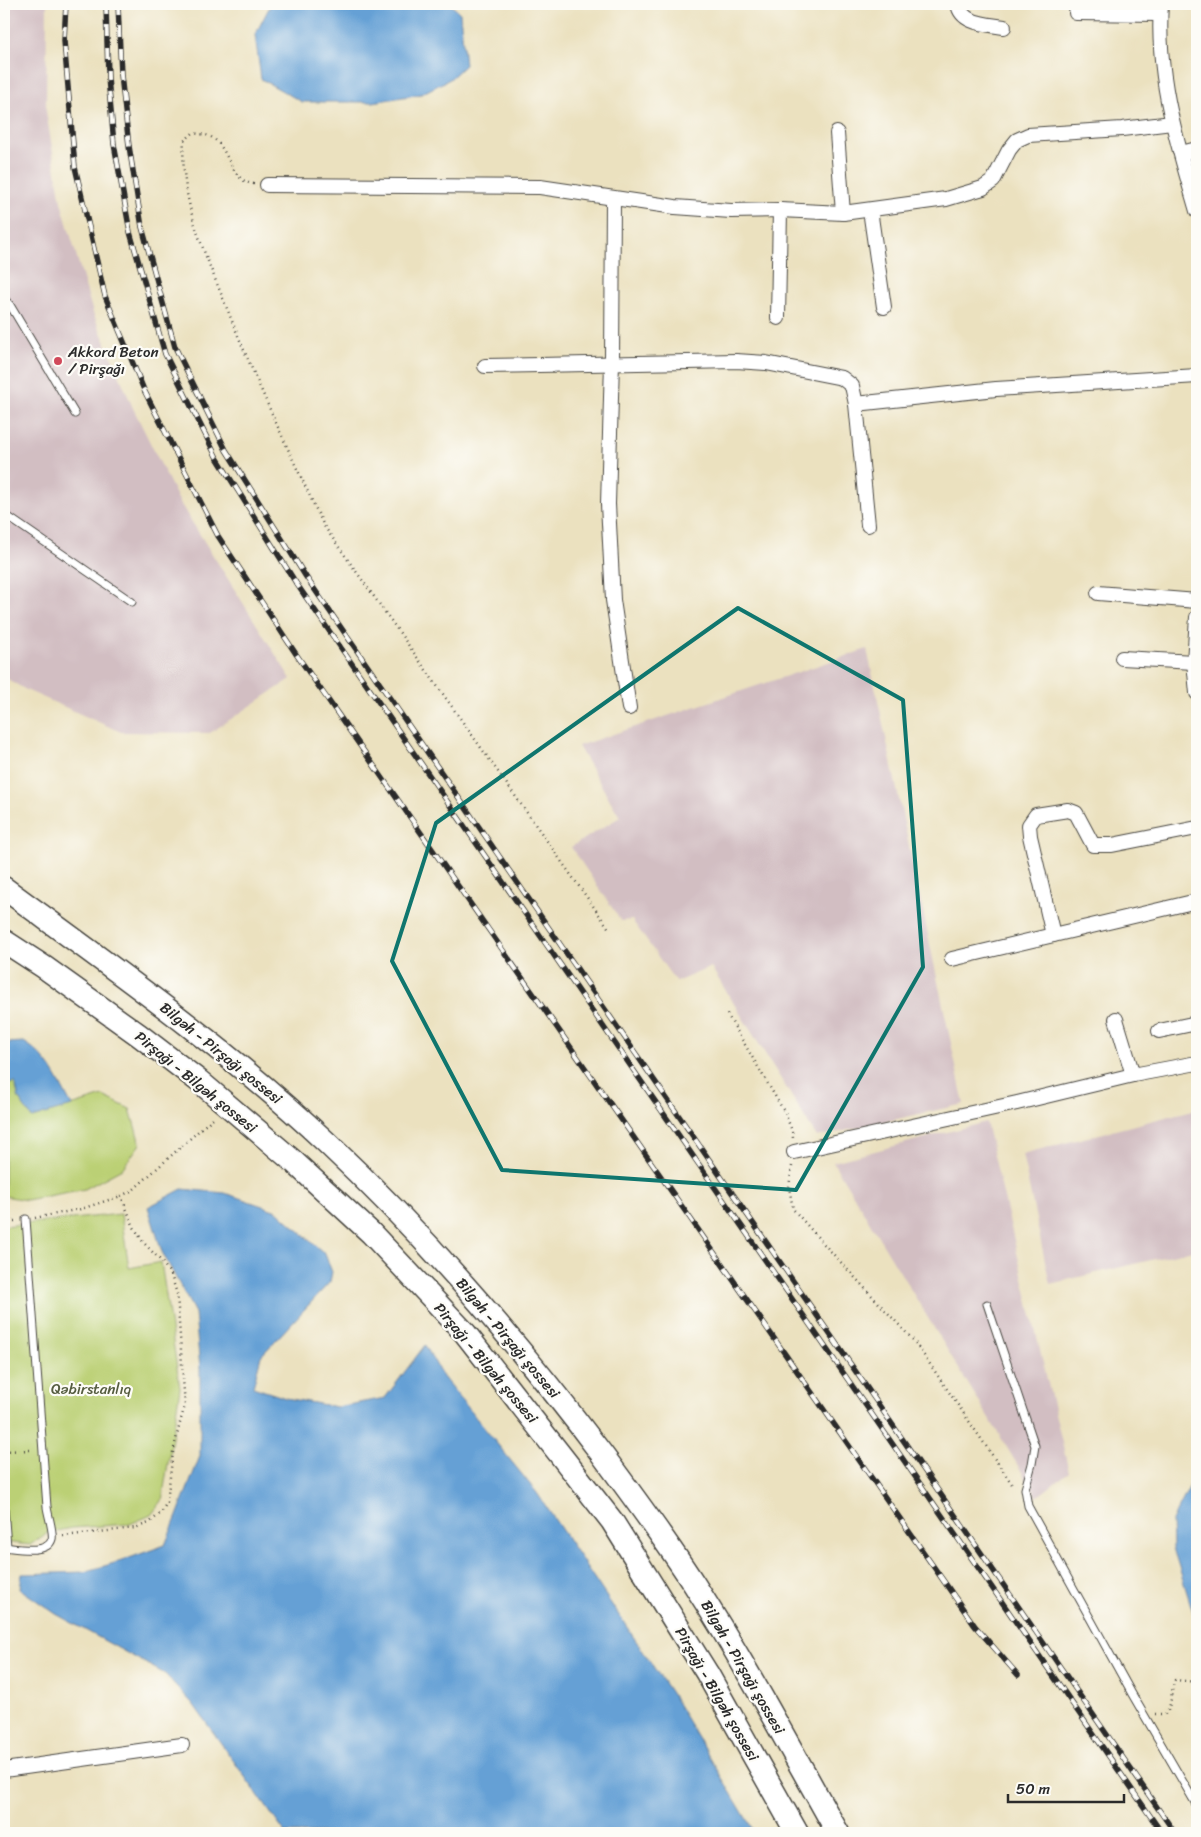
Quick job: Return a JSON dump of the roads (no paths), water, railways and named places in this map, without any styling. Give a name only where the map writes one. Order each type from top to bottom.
[{"type":"highway","points":[[4,888],[69,936]]},
{"type":"highway","points":[[4,900],[69,936]]},
{"type":"highway","name":"Bilgəh - Pirşağı şossesi","points":[[69,936],[156,1000],[244,1070],[324,1140],[394,1208],[486,1308],[563,1403],[638,1503],[693,1583],[740,1659],[838,1833]]},
{"type":"highway","name":"Pirşağı - Bilgəh şossesi","points":[[4,941],[44,967],[199,1080],[293,1161],[371,1234],[465,1333],[618,1529],[707,1673],[796,1833]]},
{"type":"street","points":[[958,4],[964,15],[973,22],[1004,27]]},
{"type":"street","points":[[1076,13],[1160,9],[1159,37],[1167,101],[1197,211]]},
{"type":"street","points":[[267,185],[540,188],[613,200],[675,207],[731,211],[780,210],[843,213],[946,199],[983,188],[993,181],[1017,140],[1028,135],[1122,129],[1172,123]]},
{"type":"street","points":[[837,133],[843,213]]},
{"type":"street","points":[[1181,154],[1197,150]]},
{"type":"street","points":[[613,200],[612,362],[608,504],[613,600],[629,708]]},
{"type":"street","points":[[778,318],[780,210]]},
{"type":"street","points":[[870,210],[884,307]]},
{"type":"street","points":[[485,366],[736,361],[766,363],[842,378],[852,386],[856,404],[868,525]]},
{"type":"street","points":[[856,404],[996,389],[1197,376]]},
{"type":"street","points":[[1098,593],[1197,601]]},
{"type":"street","points":[[1197,617],[1194,662],[1197,693]]},
{"type":"street","points":[[1122,658],[1194,662]]},
{"type":"street","points":[[1053,935],[1030,836],[1029,825],[1036,815],[1068,810],[1076,813],[1093,845],[1112,845],[1197,828]]},
{"type":"street","points":[[952,959],[1197,900]]},
{"type":"street","points":[[1116,1019],[1133,1075]]},
{"type":"street","points":[[1159,1031],[1197,1023]]},
{"type":"street","points":[[794,1152],[1017,1103],[1133,1075],[1197,1063]]},
{"type":"street","points":[[4,1770],[182,1745]]},
{"type":"lane","points":[[4,299],[10,305],[75,414]]},
{"type":"lane","points":[[4,514],[132,602]]},
{"type":"lane","points":[[4,1507],[5,1547],[42,1548],[51,1542],[53,1537],[47,1507],[26,1219]]},
{"type":"lane","points":[[987,1304],[1035,1446],[1025,1488],[1028,1506],[1141,1711],[1197,1806]]},
{"type":"water","points":[[271,4],[450,4],[460,13],[465,65],[450,79],[421,94],[373,102],[302,102],[261,79],[255,35]]},
{"type":"water","points":[[24,1042],[33,1048],[47,1063],[72,1106],[32,1118],[19,1099],[15,1082],[4,1086],[5,1043]]},
{"type":"water","points":[[182,1189],[225,1193],[277,1211],[325,1254],[332,1272],[330,1282],[261,1356],[253,1387],[286,1398],[337,1407],[385,1398],[425,1345],[443,1377],[537,1493],[671,1693],[755,1833],[285,1833],[193,1704],[165,1674],[56,1614],[20,1589],[22,1574],[84,1572],[165,1545],[177,1516],[200,1456],[200,1369],[195,1313],[162,1252],[148,1207]]},
{"type":"water","points":[[1197,1472],[1197,1625],[1173,1548],[1172,1521]]},
{"type":"railway","points":[[66,4],[64,41],[75,167],[105,296],[144,390],[218,536],[296,654],[975,1626],[1018,1675]]},
{"type":"railway","points":[[106,4],[108,78],[114,144],[130,232],[165,354],[216,456],[296,583],[1162,1833]]},
{"type":"railway","points":[[118,4],[121,75],[129,146],[142,227],[175,347],[226,450],[306,577],[1175,1833]]},
{"type":"place","name":"Akkord Beton / Pirşağı","points":[[58,361]]},
{"type":"park label","name":"Qəbirstanlıq","points":[[91,1389]]}]
